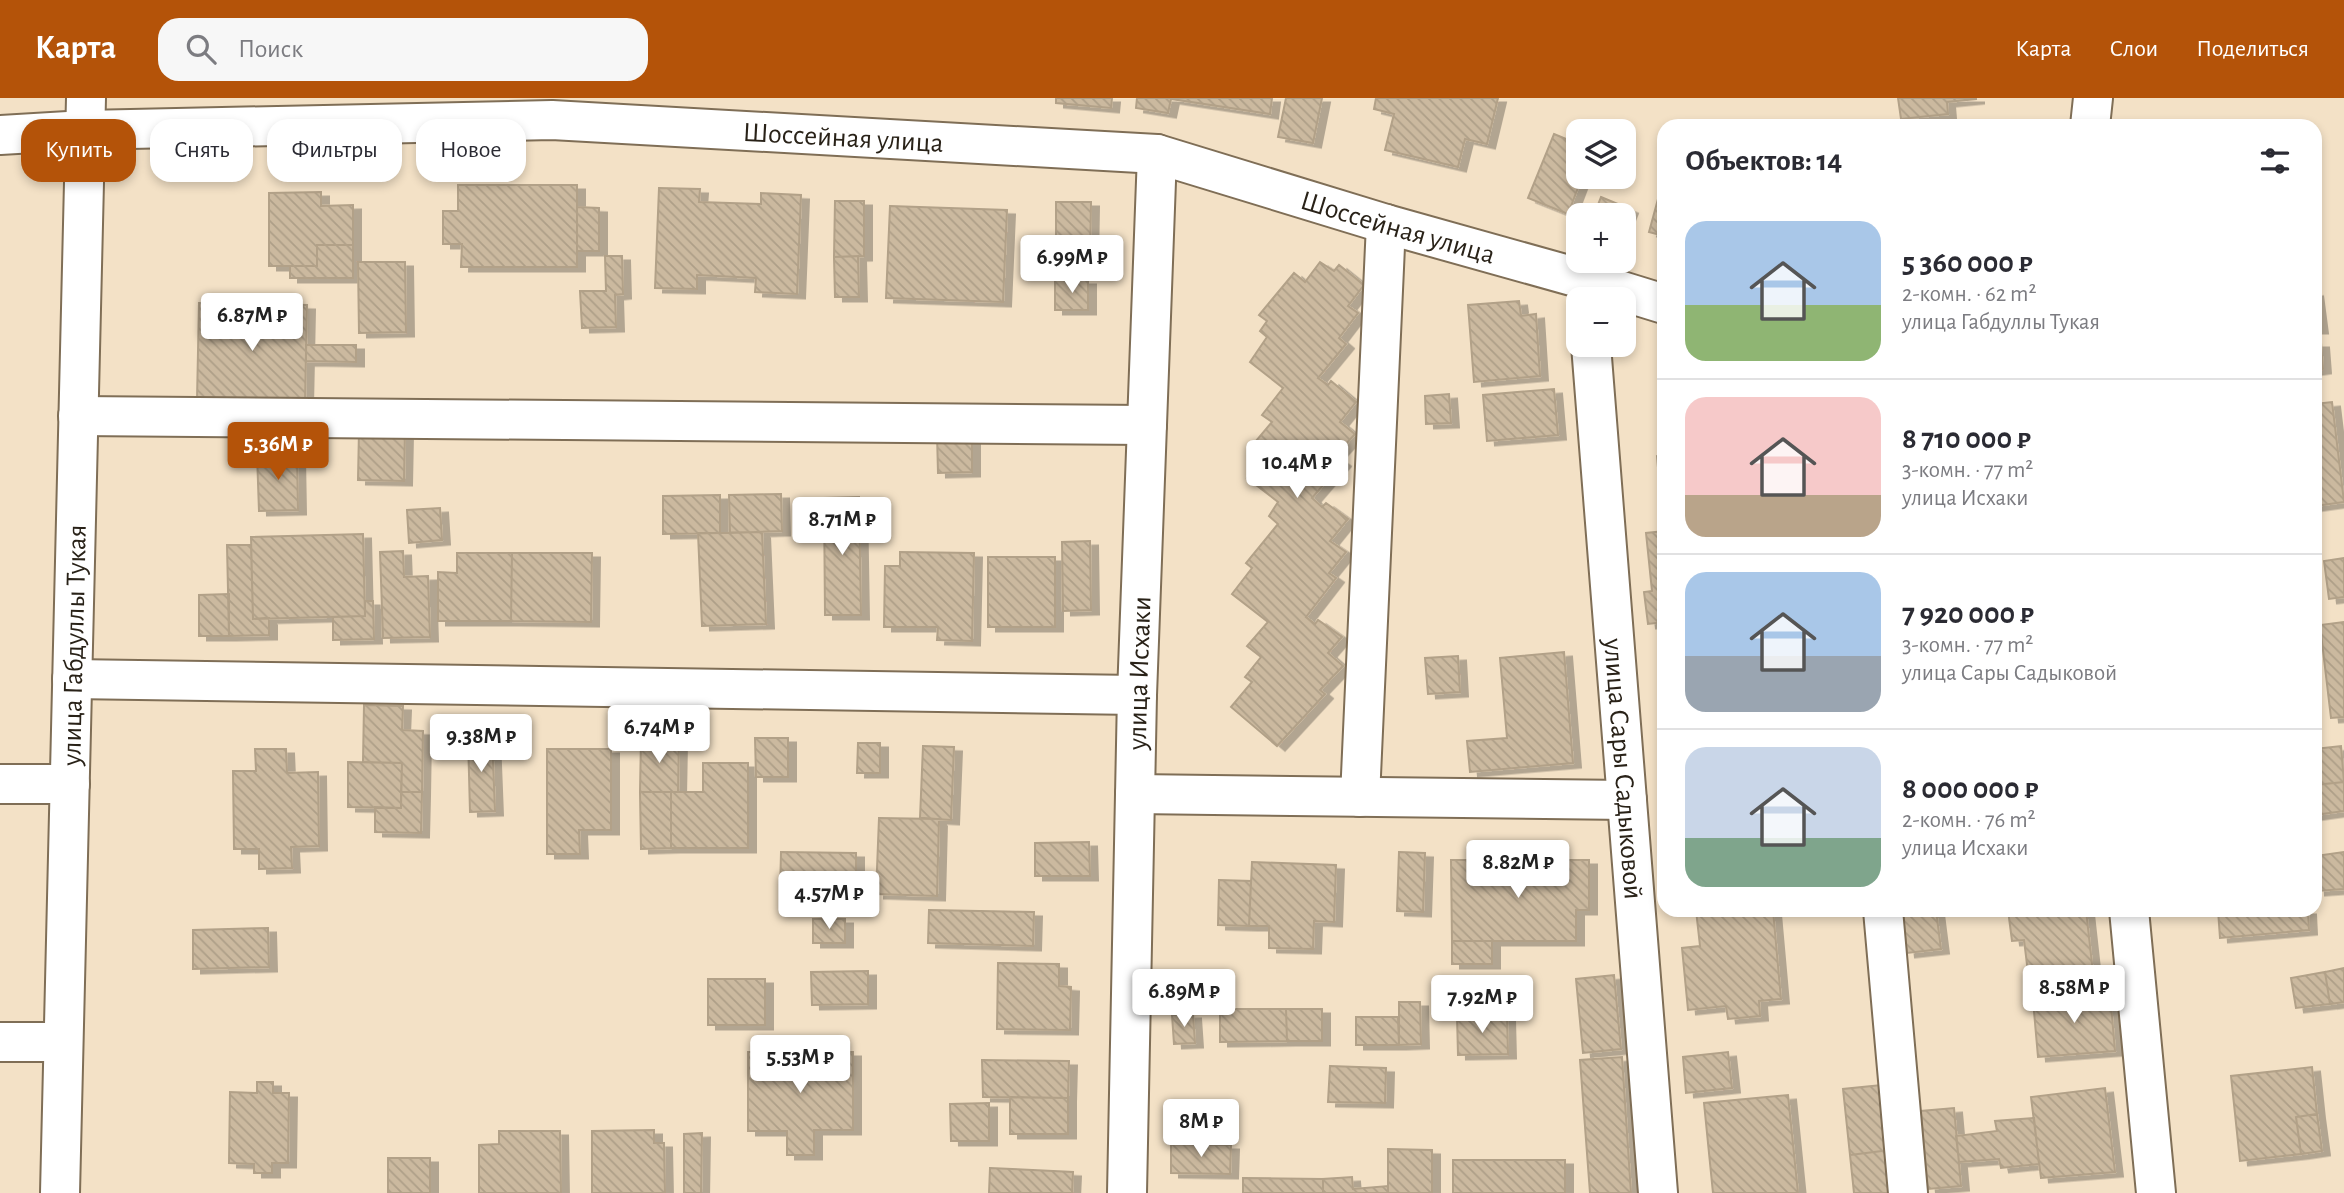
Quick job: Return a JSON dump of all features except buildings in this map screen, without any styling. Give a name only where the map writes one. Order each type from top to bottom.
[{"type":"street","points":[[2091,119],[2093,98]]},
{"type":"street","name":"Шоссейная улица","points":[[0,135],[86,114],[552,120],[1157,154],[1580,287]]},
{"type":"street","name":"улица Габдуллы Тукая","points":[[60,1193],[86,114]]},
{"type":"street","name":"улица Исхаки","points":[[1127,1193],[1137,695],[1157,154]]},
{"type":"street","points":[[1360,797],[1386,224]]},
{"type":"street","name":"Шоссейная улица","points":[[1636,299],[1657,303]]},
{"type":"street","name":"улица Сары Садыковой","points":[[1592,357],[1658,1193]]},
{"type":"street","points":[[78,416],[1147,425]]},
{"type":"street","points":[[72,679],[1137,695]]},
{"type":"street","points":[[0,784],[70,784]]},
{"type":"street","points":[[1135,794],[1627,800]]},
{"type":"street","points":[[1884,917],[1908,1193]]},
{"type":"street","points":[[2130,917],[2156,1193]]},
{"type":"street","points":[[0,1042],[63,1042]]}]
